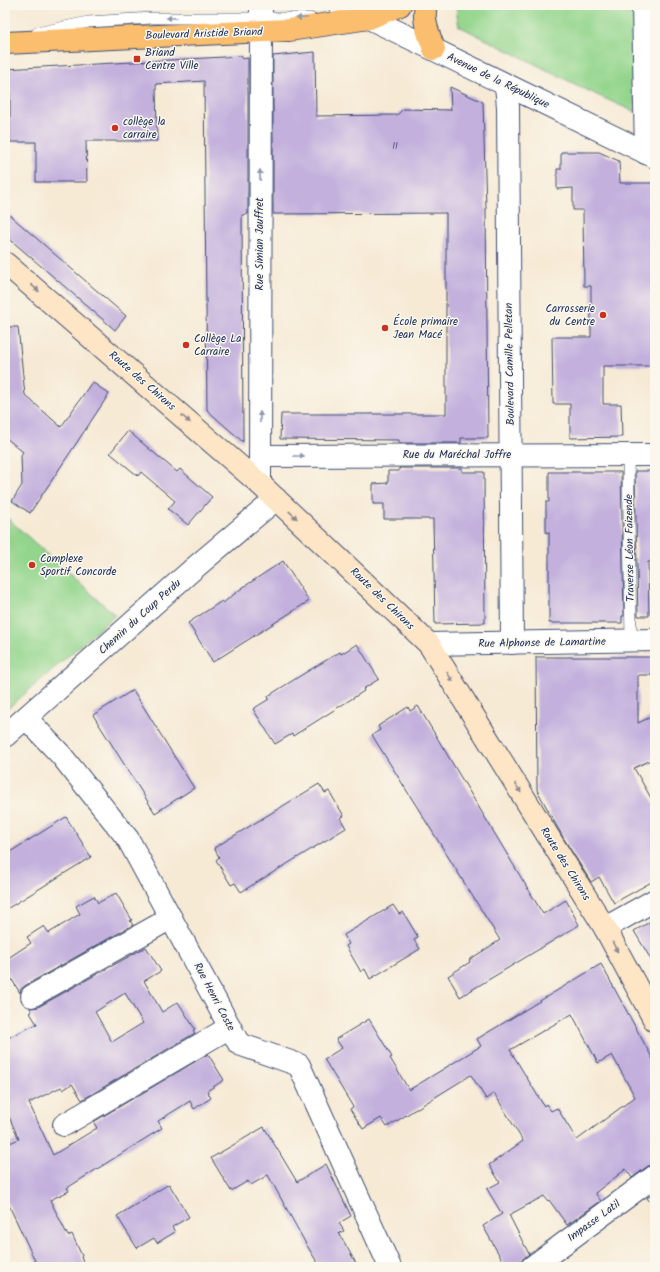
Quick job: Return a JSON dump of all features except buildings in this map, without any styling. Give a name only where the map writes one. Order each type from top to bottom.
[{"type":"main road","name":"Boulevard Aristide Briand","points":[[5,42],[261,18],[288,30],[369,18],[400,5]]},
{"type":"main road","points":[[426,5],[425,21],[427,32],[434,49]]},
{"type":"street","name":"Avenue de la République","points":[[340,5],[434,49],[651,155]]},
{"type":"street","points":[[643,5],[644,122],[651,155]]},
{"type":"street","name":"Rue Simian Jauffret","points":[[260,484],[261,18]]},
{"type":"street","name":"Boulevard Camille Pelletan","points":[[506,85],[508,107],[512,643]]},
{"type":"street","name":"Route des Chirons","points":[[5,263],[260,484],[429,644],[605,928],[655,1021]]},
{"type":"street","name":"Rue du Maréchal Joffre","points":[[260,456],[655,455]]},
{"type":"street","name":"Chemin du Coup Perdu","points":[[5,736],[192,570],[276,499]]},
{"type":"street","name":"Rue Alphonse de Lamartine","points":[[429,644],[655,640]]},
{"type":"street","name":"Rue Henri Coste","points":[[26,718],[61,755],[128,839],[239,1044],[299,1065],[390,1267]]},
{"type":"street","points":[[605,928],[655,900]]},
{"type":"street","points":[[32,996],[171,918]]},
{"type":"street","points":[[64,1125],[230,1027]]},
{"type":"street","name":"Impasse Latil","points":[[532,1267],[655,1176]]},
{"type":"lane","name":"Traverse Léon Faizende","points":[[628,455],[631,641]]},
{"type":"green space","points":[[464,5],[634,5],[635,112],[597,95],[459,26],[456,10]]},
{"type":"green space","name":"Complexe Sportif Concorde","points":[[5,516],[115,615],[5,711]]},
{"type":"place","name":"Briand Centre Ville","points":[[137,59]]},
{"type":"place","name":"collège la carraire","points":[[115,128]]},
{"type":"place","name":"Carrosserie du Centre","points":[[603,315]]},
{"type":"place","name":"École primaire Jean Macé","points":[[385,328]]},
{"type":"place","name":"Collège La Carraire","points":[[186,345]]},
{"type":"place","name":"Complexe Sportif Concorde","points":[[32,565]]}]
